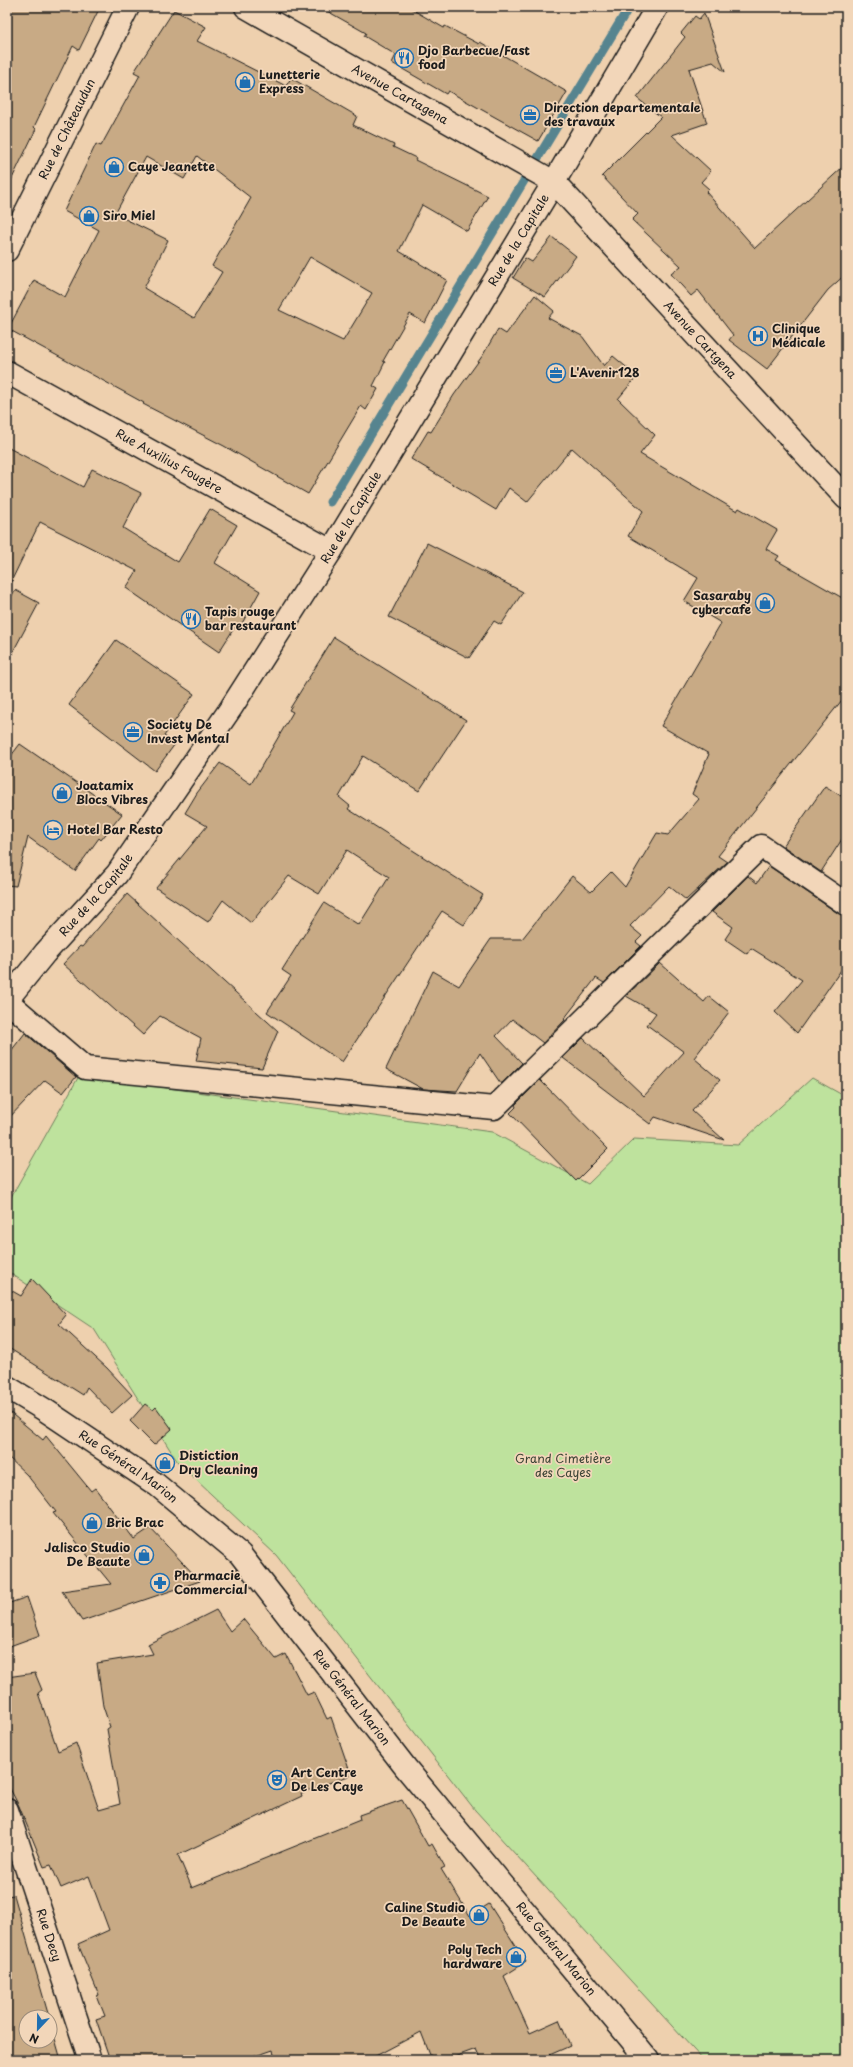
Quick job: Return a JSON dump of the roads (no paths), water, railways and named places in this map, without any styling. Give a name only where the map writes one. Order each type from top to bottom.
[{"type":"street","name":"Rue de Châteaudun","points":[[7,250],[128,7]]},
{"type":"street","name":"Avenue Cartagena","points":[[246,7],[554,182]]},
{"type":"street","name":"Rue de la Capitale","points":[[7,1001],[45,953],[117,874],[231,708],[331,551],[554,182],[657,7]]},
{"type":"street","name":"Avenue Cartgena","points":[[554,182],[846,498]]},
{"type":"street","name":"Rue Auxilius Fougère","points":[[7,372],[331,551]]},
{"type":"street","points":[[7,1001],[86,1068],[494,1108],[762,846],[846,904]]},
{"type":"street","name":"Rue Général Marion","points":[[7,1387],[45,1410],[157,1485],[240,1554],[406,1768],[648,2060]]},
{"type":"street","name":"Rue Decy","points":[[7,1810],[90,2060]]},
{"type":"waterway","points":[[330,502],[629,7]]},
{"type":"place","name":"Djo Barbecue/Fast food","points":[[404,58]]},
{"type":"place","name":"Lunetterie Express","points":[[245,82]]},
{"type":"place","name":"Direction departementale des travaux","points":[[530,115]]},
{"type":"place","name":"Caye Jeanette","points":[[114,167]]},
{"type":"place","name":"Siro Miel","points":[[89,216]]},
{"type":"place","name":"Clinique Médicale","points":[[758,336]]},
{"type":"place","name":"L'Avenir128","points":[[556,373]]},
{"type":"place","name":"Sasaraby cybercafe","points":[[765,603]]},
{"type":"place","name":"Tapis rouge bar restaurant","points":[[191,619]]},
{"type":"place","name":"Society De Invest Mental","points":[[133,732]]},
{"type":"place","name":"Joatamix Blocs Vibres","points":[[62,793]]},
{"type":"place","name":"Hotel Bar Resto","points":[[53,830]]},
{"type":"place","name":"Distiction Dry Cleaning","points":[[165,1463]]},
{"type":"place","name":"Bric Brac","points":[[92,1523]]},
{"type":"place","name":"Jalisco Studio De Beaute","points":[[144,1555]]},
{"type":"place","name":"Pharmacie Commercial","points":[[160,1583]]},
{"type":"place","name":"Art Centre De Les Caye","points":[[277,1780]]},
{"type":"place","name":"Caline Studio De Beaute","points":[[479,1915]]},
{"type":"place","name":"Poly Tech hardware","points":[[516,1957]]},
{"type":"park label","name":"Grand Cimetière des Cayes","points":[[563,1466]]}]
